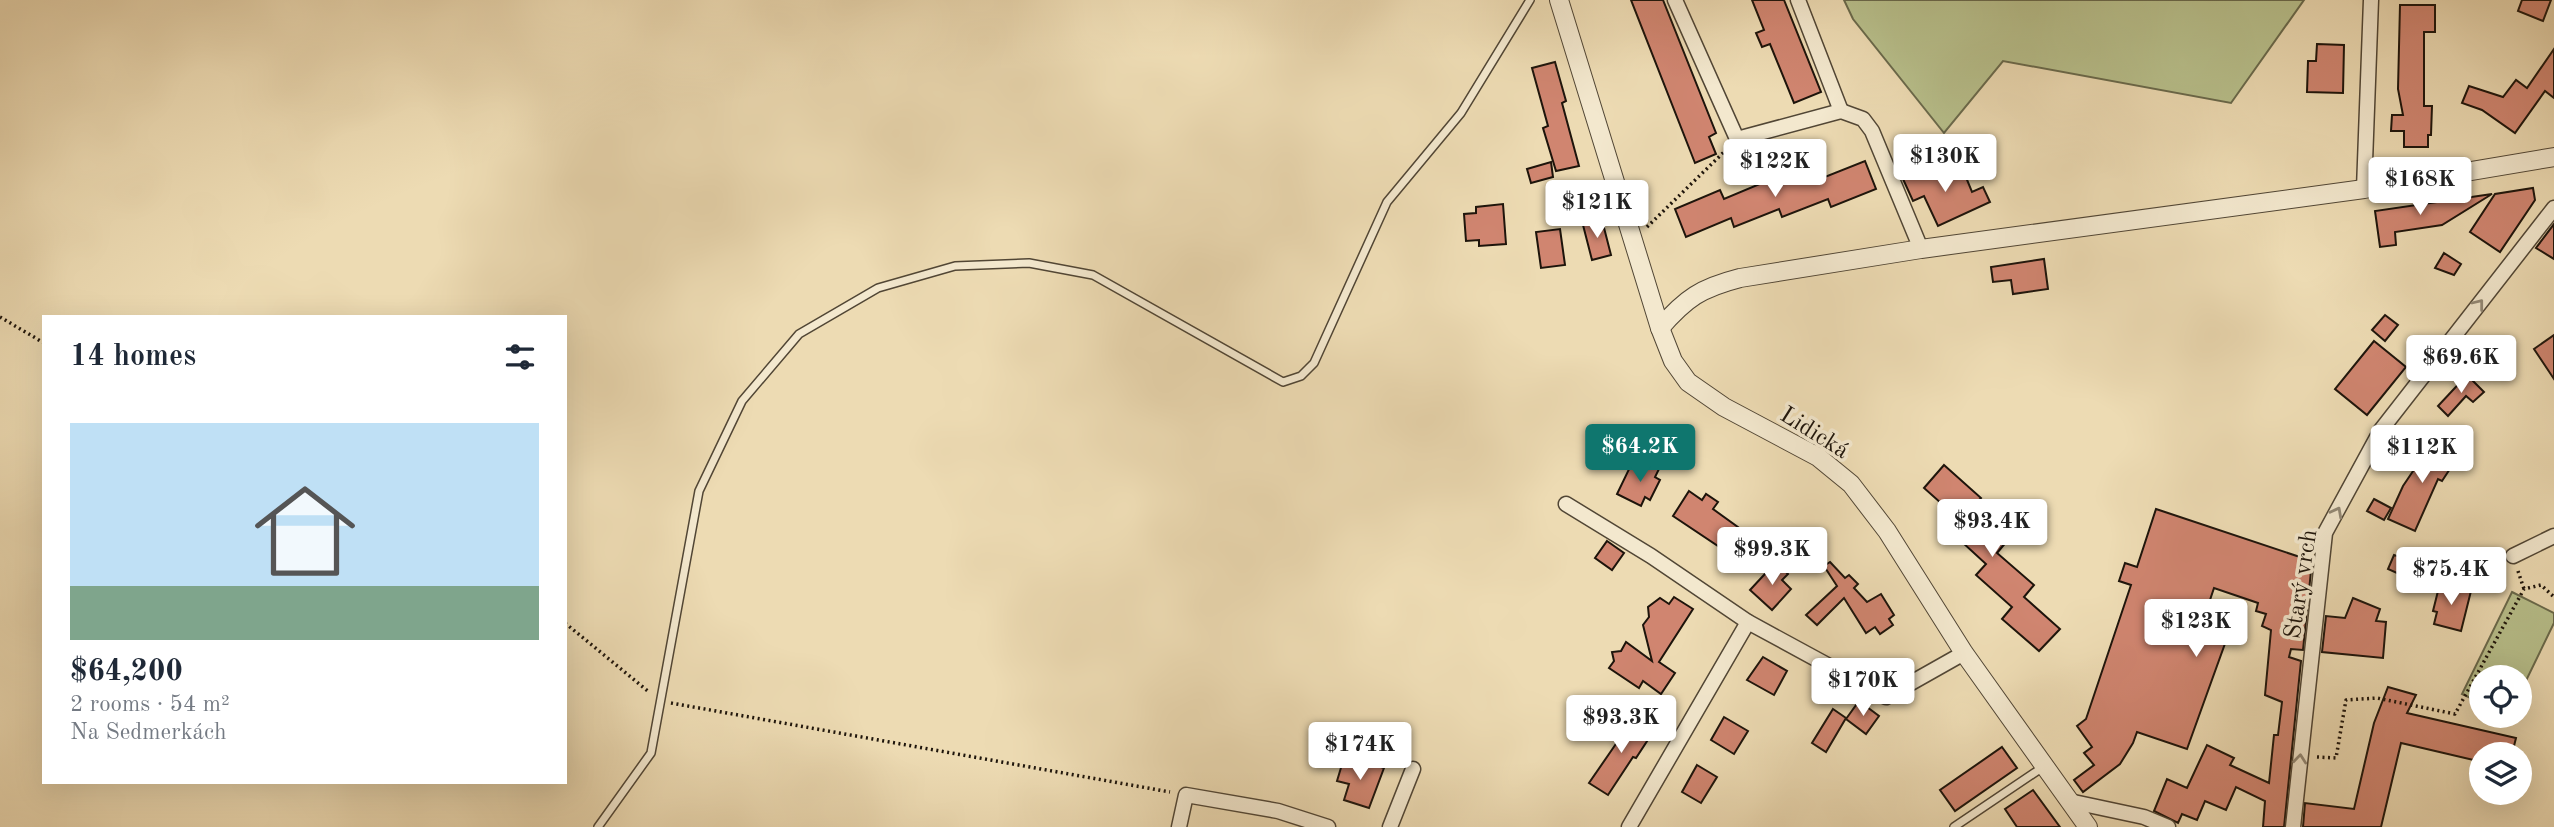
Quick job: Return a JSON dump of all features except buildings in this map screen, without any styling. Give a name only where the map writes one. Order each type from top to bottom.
[{"type":"street","name":"Lidická","points":[[1559,0],[1660,328],[1673,361],[1688,382],[1724,407],[1818,457],[1851,484],[1887,531],[1964,653],[2088,827]]},
{"type":"street","points":[[1675,0],[1737,139],[1842,111],[1863,119],[1872,131],[1921,249]]},
{"type":"street","points":[[1798,0],[1842,111]]},
{"type":"street","points":[[2364,190],[2371,0]]},
{"type":"street","points":[[1660,328],[1679,305],[1696,293],[1740,278],[1921,249],[2364,190],[2554,157]]},
{"type":"street","name":"Starý vrch","points":[[2293,827],[2325,533],[2381,430],[2554,208]]},
{"type":"street","points":[[1566,504],[1651,556],[1748,622],[1886,697],[1964,653]]},
{"type":"street","points":[[2513,556],[2554,536]]},
{"type":"street","points":[[1629,827],[1748,622]]},
{"type":"street","points":[[1390,827],[1413,769]]},
{"type":"street","points":[[1179,827],[1186,795],[1278,811],[1328,827]]},
{"type":"street","points":[[2070,802],[2144,817],[2168,827]]},
{"type":"lane","points":[[598,827],[651,753],[699,491],[741,401],[799,334],[878,288],[955,266],[1029,264],[1093,275],[1283,382],[1301,376],[1314,363],[1387,201],[1461,113],[1530,0]]},
{"type":"lane","points":[[1954,827],[2044,766]]},
{"type":"path","points":[[1633,240],[1737,139]]},
{"type":"path","points":[[0,317],[42,342]]},
{"type":"path","points":[[2301,756],[2336,758],[2346,700],[2377,698],[2455,714],[2525,589],[2541,585],[2554,597]]},
{"type":"path","points":[[567,625],[662,702],[1186,795]]},
{"type":"green space","points":[[1844,0],[2304,0],[2231,103],[2003,61],[1944,133],[1853,19]]},
{"type":"green space","points":[[2512,592],[2554,613],[2554,623],[2532,668],[2532,665],[2476,665]]},
{"type":"green space","points":[[2469,680],[2469,697],[2462,694]]}]
